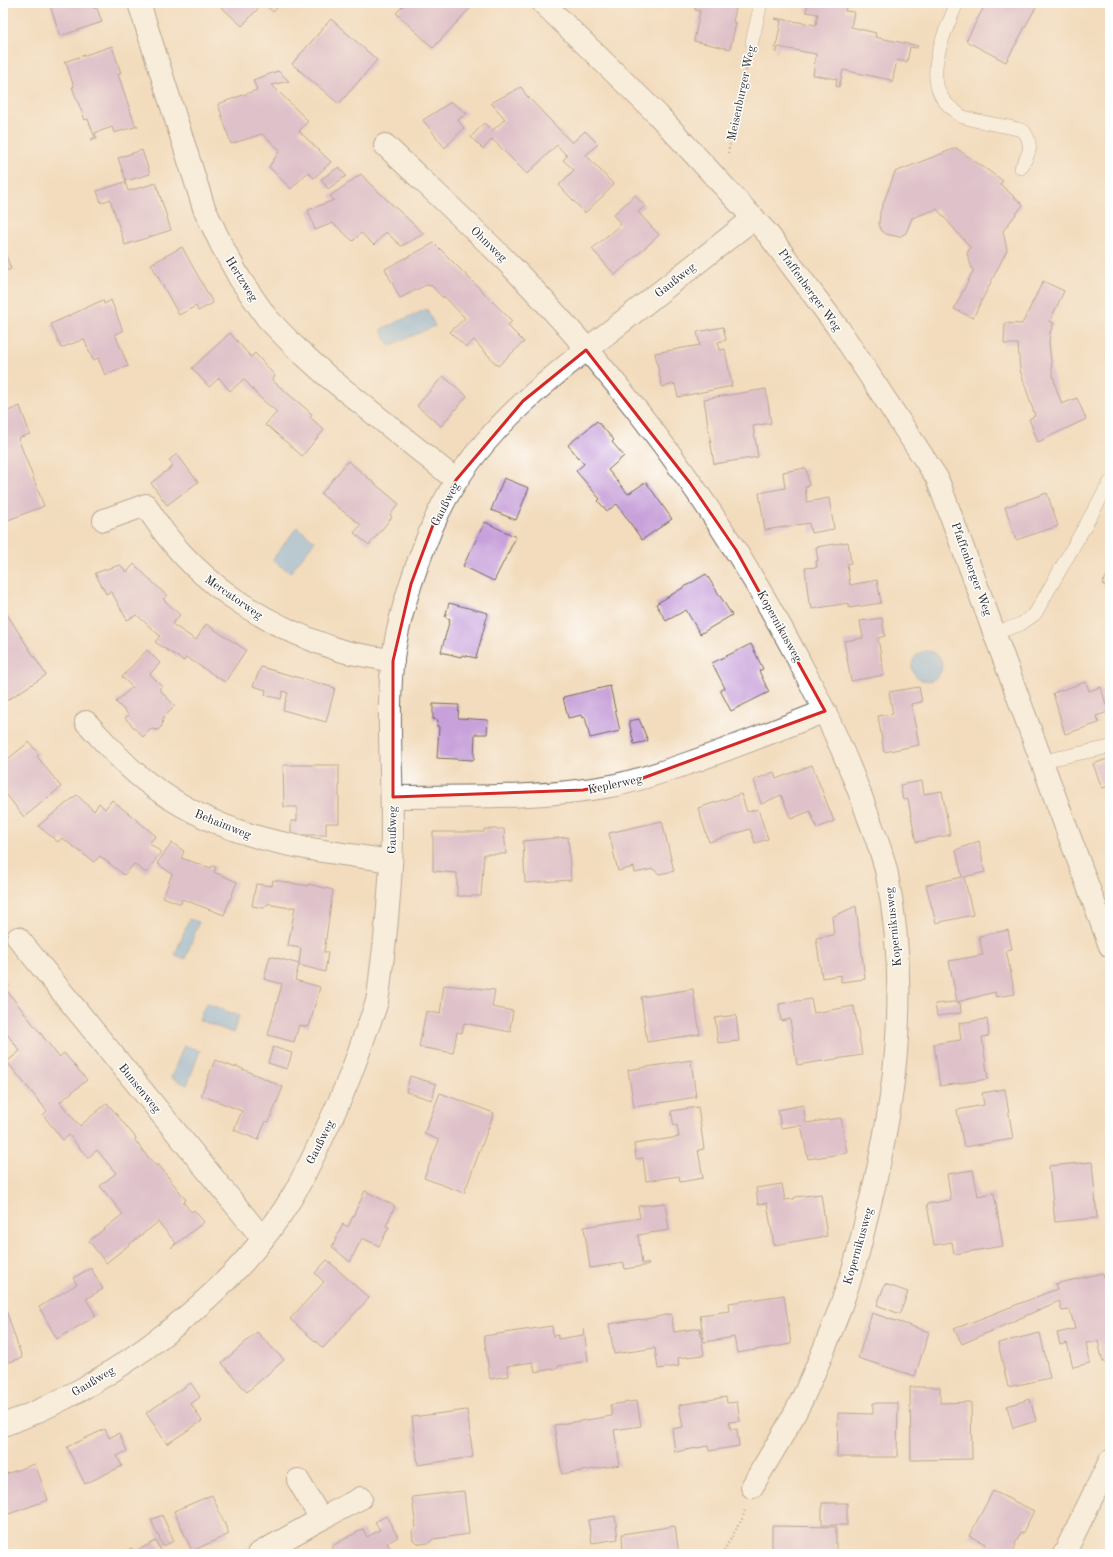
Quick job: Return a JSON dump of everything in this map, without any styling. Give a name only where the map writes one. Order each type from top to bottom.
[{"type":"street","name":"Hertzweg","points":[[139,3],[204,208],[240,279],[267,318],[294,346],[327,376],[456,480]]},
{"type":"street","name":"Pfaffenberger Weg","points":[[543,3],[658,114],[754,218],[797,271],[838,329],[938,478],[1110,946]]},
{"type":"street","name":"Ohmweg","points":[[385,145],[513,268],[586,350]]},
{"type":"street","name":"Gaußweg","points":[[3,1425],[28,1416],[90,1385],[150,1345],[223,1284],[263,1239],[292,1197],[348,1085],[377,1001],[386,934],[391,861],[393,797],[390,724],[393,661],[411,584],[433,525],[456,480],[523,401],[754,218]]},
{"type":"street","name":"Kopernikusweg","points":[[586,350],[633,406],[690,483],[736,550],[797,656],[825,710],[855,778],[886,869],[896,942],[899,1026],[886,1137],[854,1265],[823,1350],[803,1398],[752,1487]]},
{"type":"street","name":"Mercatorweg","points":[[104,520],[146,505],[156,523],[199,572],[250,611],[285,629],[340,650],[393,661]]},
{"type":"street","name":"Keplerweg","points":[[393,797],[514,794],[583,790],[611,786],[643,778],[704,758],[825,710]]},
{"type":"street","name":"Behaimweg","points":[[86,722],[123,761],[144,780],[185,808],[211,822],[235,831],[289,846],[391,861]]},
{"type":"street","name":"Bunsenweg","points":[[18,938],[263,1239]]},
{"type":"street","points":[[1064,1554],[1110,1461]]},
{"type":"street","points":[[298,1480],[321,1519]]},
{"type":"street","points":[[258,1554],[361,1498]]},
{"type":"lane","name":"Meisenburger Weg","points":[[752,42],[761,3]]},
{"type":"lane","points":[[957,3],[940,44],[936,60],[938,93],[948,106],[963,117],[1009,126],[1024,131],[1030,140],[1030,152],[1021,168]]},
{"type":"lane","points":[[995,634],[1021,624],[1035,614],[1110,482]]},
{"type":"lane","points":[[1043,761],[1110,747]]},
{"type":"path","name":"Meisenburger Weg","points":[[720,182],[752,42]]},
{"type":"path","points":[[722,1554],[742,1519],[752,1487]]},
{"type":"highlighted area","points":[[586,350],[690,483],[736,550],[825,711],[643,778],[583,790],[393,797],[393,661],[411,584],[433,525],[456,480],[523,401]]},
{"type":"water","points":[[427,309],[435,326],[389,346],[381,329]]},
{"type":"water","points":[[297,527],[315,541],[290,573],[272,560]]},
{"type":"water","points":[[927,651],[938,655],[942,666],[938,677],[927,681],[916,677],[912,666],[916,655]]},
{"type":"water","points":[[189,919],[199,922],[185,959],[175,955]]},
{"type":"water","points":[[206,1003],[239,1016],[233,1033],[199,1020]]},
{"type":"water","points":[[184,1045],[200,1051],[187,1085],[171,1078]]},
{"type":"building","points":[[56,3],[92,3],[94,9],[97,8],[102,22],[60,36],[50,5]]},
{"type":"building","points":[[217,3],[263,3],[242,26]]},
{"type":"building","points":[[263,3],[282,3],[273,12]]},
{"type":"building","points":[[406,3],[469,3],[472,6],[433,48],[396,13]]},
{"type":"building","points":[[697,3],[737,3],[733,22],[736,23],[730,49],[694,41],[700,11],[695,10]]},
{"type":"building","points":[[808,3],[847,3],[845,11],[854,12],[851,27],[876,33],[875,37],[918,46],[917,48],[910,47],[907,62],[897,60],[892,83],[890,82],[891,80],[843,70],[839,87],[836,86],[837,79],[813,75],[816,54],[778,47],[777,53],[775,52],[781,21],[775,18],[816,25],[818,14],[806,12]]},
{"type":"building","points":[[986,3],[1027,3],[1036,7],[1006,62],[966,41]]},
{"type":"building","points":[[331,19],[377,60],[339,104],[292,64]]},
{"type":"building","points":[[112,46],[121,73],[118,74],[135,125],[138,126],[114,133],[112,127],[95,133],[97,139],[91,141],[91,139],[95,138],[88,119],[85,120],[72,87],[74,87],[66,63],[64,62]]},
{"type":"building","points":[[278,71],[289,81],[272,85],[308,121],[299,131],[331,162],[314,178],[308,172],[291,189],[269,167],[280,150],[262,134],[231,144],[218,104],[257,90],[253,80]]},
{"type":"building","points":[[521,87],[527,96],[572,143],[585,131],[598,144],[586,155],[614,185],[585,213],[559,185],[574,170],[563,160],[567,156],[557,145],[527,174],[492,139],[483,149],[471,137],[484,123],[492,131],[505,119],[491,103]]},
{"type":"building","points":[[451,102],[467,113],[458,120],[464,128],[445,148],[423,120]]},
{"type":"building","points":[[956,148],[1003,181],[1000,184],[1023,205],[1003,231],[1007,250],[973,318],[954,309],[973,271],[967,254],[970,247],[937,209],[912,218],[906,233],[899,237],[886,234],[881,230],[879,224],[880,212],[895,172]]},
{"type":"building","points":[[142,150],[150,174],[126,181],[118,158]]},
{"type":"building","points":[[339,167],[346,176],[328,189],[321,179]]},
{"type":"building","points":[[361,174],[424,234],[401,246],[386,232],[374,245],[361,233],[353,241],[333,223],[315,230],[308,210],[334,200],[330,196]]},
{"type":"building","points":[[125,182],[128,191],[156,183],[171,230],[125,245],[110,199],[101,203],[97,191]]},
{"type":"building","points":[[635,195],[645,206],[638,212],[659,235],[615,275],[592,249],[621,224],[613,215]]},
{"type":"building","points":[[434,243],[512,321],[508,326],[524,342],[498,366],[474,340],[466,347],[450,332],[465,318],[432,286],[426,285],[400,298],[385,269]]},
{"type":"building","points":[[3,247],[11,269],[3,272]]},
{"type":"building","points":[[182,247],[213,303],[198,311],[196,306],[179,315],[151,264]]},
{"type":"building","points":[[1043,281],[1064,291],[1050,321],[1054,323],[1050,332],[1049,343],[1056,388],[1062,404],[1077,398],[1086,419],[1038,442],[1029,419],[1035,416],[1020,370],[1018,344],[1004,344],[1005,323],[1022,324]]},
{"type":"building","points":[[103,300],[104,304],[111,300],[123,331],[115,334],[128,366],[105,375],[98,358],[93,360],[84,339],[61,348],[51,324]]},
{"type":"building","points":[[723,327],[726,340],[718,342],[720,350],[725,349],[732,386],[678,397],[675,384],[662,387],[655,353],[700,345],[697,332]]},
{"type":"building","points":[[230,333],[251,357],[255,353],[275,376],[272,380],[312,414],[310,417],[324,430],[302,456],[265,425],[277,412],[259,397],[244,379],[230,391],[219,378],[209,387],[192,368]]},
{"type":"building","points":[[443,376],[467,396],[441,426],[417,406]]},
{"type":"building","points":[[766,389],[771,423],[753,426],[758,457],[714,464],[704,399]]},
{"type":"building","points":[[20,406],[30,434],[18,438],[44,506],[3,522],[3,413]]},
{"type":"building","points":[[597,421],[614,440],[612,442],[624,456],[608,470],[628,494],[646,482],[672,519],[642,540],[617,504],[607,511],[598,501],[600,499],[576,471],[584,464],[568,445]]},
{"type":"building","points":[[177,454],[198,482],[167,505],[151,483],[173,466],[169,460]]},
{"type":"building","points":[[348,461],[399,504],[390,515],[392,517],[369,545],[354,533],[361,525],[321,494]]},
{"type":"building","points":[[806,468],[809,486],[805,487],[807,502],[829,498],[834,529],[811,533],[809,523],[765,530],[759,493],[785,488],[783,472]]},
{"type":"building","points":[[504,478],[529,488],[516,520],[491,510]]},
{"type":"building","points":[[1047,493],[1058,526],[1016,540],[1005,507]]},
{"type":"building","points":[[485,522],[516,537],[494,581],[463,566]]},
{"type":"building","points":[[848,542],[851,563],[847,564],[850,585],[877,580],[881,603],[849,608],[849,603],[812,609],[811,603],[809,604],[805,568],[817,567],[816,561],[818,561],[816,547]]},
{"type":"building","points":[[134,564],[167,596],[163,599],[180,615],[172,624],[196,640],[206,624],[246,650],[225,682],[186,657],[184,661],[155,642],[160,636],[137,615],[127,620],[111,591],[106,594],[95,573],[120,565],[127,572]]},
{"type":"building","points":[[1110,570],[1110,588],[1102,584]]},
{"type":"building","points":[[706,574],[732,615],[700,634],[686,610],[666,621],[656,604]]},
{"type":"building","points":[[449,603],[488,613],[476,658],[462,655],[461,657],[441,652],[450,619],[445,617]]},
{"type":"building","points":[[3,608],[46,675],[3,703]]},
{"type":"building","points":[[882,618],[885,636],[878,638],[884,675],[851,681],[844,641],[863,638],[860,621]]},
{"type":"building","points":[[751,644],[763,669],[759,671],[769,692],[731,711],[720,690],[725,688],[712,663]]},
{"type":"building","points":[[147,650],[160,663],[150,674],[162,686],[159,689],[175,706],[163,718],[162,726],[158,730],[151,729],[143,737],[125,718],[129,715],[116,702],[132,687],[122,677]]},
{"type":"building","points":[[261,667],[335,688],[326,722],[283,710],[288,693],[283,691],[281,699],[265,695],[266,690],[253,686]]},
{"type":"building","points":[[1086,682],[1089,691],[1101,687],[1108,712],[1096,716],[1099,723],[1065,734],[1053,693]]},
{"type":"building","points":[[610,686],[620,731],[590,738],[585,717],[583,718],[582,715],[568,718],[563,697]]},
{"type":"building","points":[[919,687],[922,702],[911,704],[919,745],[884,752],[878,716],[893,714],[889,692]]},
{"type":"building","points":[[433,704],[459,705],[458,718],[488,720],[487,734],[475,734],[474,760],[437,758],[439,727],[437,726],[438,720],[433,719]]},
{"type":"building","points":[[639,719],[648,741],[634,744],[629,721]]},
{"type":"building","points":[[29,742],[39,754],[37,756],[61,787],[24,817],[3,790],[3,763]]},
{"type":"building","points":[[1110,758],[1110,795],[1107,787],[1102,788],[1093,764]]},
{"type":"building","points":[[283,765],[339,765],[339,823],[326,823],[326,835],[291,835],[291,821],[297,821],[297,807],[284,807]]},
{"type":"building","points":[[812,765],[834,821],[817,828],[810,811],[791,819],[781,795],[761,804],[754,780],[774,772],[776,779]]},
{"type":"building","points":[[922,781],[924,794],[942,791],[950,835],[916,842],[908,799],[903,800],[900,785]]},
{"type":"building","points":[[741,794],[747,812],[758,809],[768,839],[755,843],[750,829],[709,842],[698,808]]},
{"type":"building","points":[[77,795],[94,811],[99,803],[105,809],[112,800],[156,836],[149,843],[161,852],[146,873],[134,864],[124,875],[100,856],[94,862],[62,838],[58,842],[38,826]]},
{"type":"building","points":[[662,821],[674,871],[659,874],[653,869],[635,873],[634,867],[618,871],[609,833]]},
{"type":"building","points":[[484,829],[504,829],[506,854],[484,854],[481,896],[457,896],[457,873],[433,871],[433,832],[484,832]]},
{"type":"building","points":[[568,837],[571,880],[525,883],[523,841]]},
{"type":"building","points":[[979,841],[985,872],[964,877],[973,915],[936,923],[926,885],[962,877],[956,850]]},
{"type":"building","points":[[172,843],[184,851],[181,858],[211,868],[212,866],[216,867],[214,872],[237,882],[224,915],[182,899],[181,904],[163,897],[172,874],[157,863]]},
{"type":"building","points":[[273,880],[308,886],[308,884],[333,890],[324,952],[328,952],[325,972],[299,965],[295,980],[320,987],[309,1027],[299,1025],[294,1042],[268,1035],[282,984],[264,979],[270,956],[299,964],[301,948],[288,946],[295,907],[290,908],[272,905],[269,903],[264,908],[252,906],[256,884],[272,886]]},
{"type":"building","points":[[856,906],[865,979],[841,982],[841,975],[822,978],[816,938],[834,935],[832,917]]},
{"type":"building","points":[[1008,930],[1012,949],[1006,950],[1015,994],[996,997],[995,992],[957,1002],[949,961],[983,955],[979,936]]},
{"type":"building","points":[[3,979],[8,984],[4,987],[59,1057],[64,1053],[87,1080],[60,1102],[67,1111],[80,1126],[107,1103],[136,1138],[135,1140],[143,1151],[156,1166],[158,1164],[186,1200],[183,1202],[191,1212],[194,1210],[204,1222],[171,1248],[176,1243],[158,1222],[106,1263],[89,1241],[123,1214],[100,1186],[116,1173],[97,1150],[88,1158],[69,1135],[63,1140],[43,1115],[47,1111],[8,1063],[4,1064],[20,1051],[3,1029]]},
{"type":"building","points":[[444,985],[495,990],[492,1007],[513,1011],[510,1029],[512,1030],[511,1032],[464,1023],[462,1033],[457,1032],[453,1053],[419,1047],[426,1011],[440,1014]]},
{"type":"building","points":[[693,989],[700,1034],[647,1042],[641,997]]},
{"type":"building","points":[[811,999],[814,1013],[854,1006],[862,1055],[797,1065],[790,1019],[781,1021],[779,1004]]},
{"type":"building","points":[[954,1002],[960,1003],[961,1013],[937,1016],[935,1004]]},
{"type":"building","points":[[736,1015],[739,1041],[718,1043],[715,1018]]},
{"type":"building","points":[[987,1019],[989,1036],[982,1037],[988,1079],[940,1086],[934,1044],[961,1040],[959,1023]]},
{"type":"building","points":[[273,1047],[292,1053],[287,1069],[268,1063]]},
{"type":"building","points":[[215,1060],[236,1068],[236,1066],[283,1087],[269,1122],[266,1121],[258,1140],[234,1130],[242,1111],[201,1095]]},
{"type":"building","points":[[691,1060],[696,1097],[634,1107],[628,1070]]},
{"type":"building","points":[[410,1076],[436,1084],[432,1100],[406,1092]]},
{"type":"building","points":[[1005,1089],[1013,1139],[964,1147],[957,1110],[984,1105],[982,1093]]},
{"type":"building","points":[[440,1093],[494,1113],[464,1193],[424,1178],[439,1140],[424,1134]]},
{"type":"building","points":[[803,1105],[806,1123],[841,1118],[847,1153],[808,1159],[801,1125],[781,1128],[778,1110]]},
{"type":"building","points":[[698,1107],[704,1149],[698,1150],[703,1178],[680,1182],[679,1176],[646,1181],[643,1158],[636,1159],[634,1144],[679,1137],[677,1125],[674,1126],[671,1111]]},
{"type":"building","points":[[1092,1162],[1097,1218],[1055,1222],[1049,1166]]},
{"type":"building","points":[[973,1170],[978,1196],[994,1193],[1003,1246],[954,1254],[952,1242],[934,1245],[927,1204],[951,1200],[947,1174]]},
{"type":"building","points":[[782,1184],[785,1200],[794,1199],[795,1197],[821,1194],[827,1236],[774,1245],[767,1203],[758,1204],[756,1188]]},
{"type":"building","points":[[365,1191],[395,1206],[386,1226],[389,1227],[379,1246],[362,1238],[350,1262],[332,1247],[343,1224],[348,1227]]},
{"type":"building","points":[[665,1203],[669,1230],[638,1235],[642,1264],[648,1263],[649,1265],[625,1269],[624,1263],[590,1268],[584,1227],[640,1218],[638,1206]]},
{"type":"building","points":[[327,1260],[369,1298],[323,1348],[290,1319],[324,1282],[315,1273]]},
{"type":"building","points":[[91,1268],[103,1289],[86,1299],[96,1316],[57,1339],[39,1307],[77,1284],[73,1278]]},
{"type":"building","points":[[1103,1273],[1107,1292],[1110,1291],[1110,1361],[1103,1362],[1098,1341],[1086,1343],[1090,1363],[1073,1367],[1067,1343],[1060,1345],[1057,1333],[1075,1329],[1070,1310],[1062,1311],[1059,1301],[962,1344],[954,1329],[1057,1289],[1055,1284]]},
{"type":"building","points":[[885,1284],[908,1292],[900,1314],[877,1305]]},
{"type":"building","points":[[784,1295],[791,1344],[737,1353],[734,1337],[704,1342],[700,1315],[730,1311],[729,1303]]},
{"type":"building","points":[[3,1301],[22,1358],[3,1364]]},
{"type":"building","points":[[872,1313],[929,1332],[915,1376],[858,1358]]},
{"type":"building","points":[[671,1314],[674,1332],[700,1328],[704,1355],[678,1358],[679,1366],[658,1369],[655,1348],[614,1354],[609,1324]]},
{"type":"building","points":[[552,1326],[553,1336],[558,1335],[558,1339],[583,1335],[584,1329],[588,1361],[558,1366],[558,1368],[535,1372],[533,1362],[507,1366],[509,1376],[490,1379],[484,1336]]},
{"type":"building","points":[[257,1332],[284,1360],[247,1392],[222,1363]]},
{"type":"building","points":[[1040,1333],[1050,1378],[1008,1387],[998,1343]]},
{"type":"building","points":[[191,1383],[200,1397],[191,1404],[202,1421],[167,1444],[146,1413]]},
{"type":"building","points":[[910,1387],[940,1387],[940,1403],[971,1402],[972,1459],[911,1460]]},
{"type":"building","points":[[726,1397],[727,1403],[737,1402],[740,1421],[729,1422],[731,1430],[737,1429],[739,1446],[709,1451],[708,1446],[675,1452],[672,1429],[683,1427],[679,1405]]},
{"type":"building","points":[[1030,1399],[1036,1421],[1013,1428],[1007,1406]]},
{"type":"building","points":[[637,1401],[641,1426],[614,1430],[620,1465],[562,1474],[554,1425],[612,1416],[610,1405]]},
{"type":"building","points":[[873,1403],[898,1403],[897,1457],[837,1457],[838,1413],[873,1414]]},
{"type":"building","points":[[467,1410],[473,1457],[418,1465],[412,1417]]},
{"type":"building","points":[[105,1429],[109,1438],[119,1433],[127,1451],[117,1456],[122,1466],[85,1484],[67,1447]]},
{"type":"building","points":[[35,1464],[48,1500],[9,1514],[3,1497],[3,1475]]},
{"type":"building","points":[[464,1491],[469,1534],[433,1539],[429,1543],[420,1544],[413,1540],[412,1531],[416,1527],[412,1497]]},
{"type":"building","points":[[993,1491],[1034,1511],[1022,1534],[1020,1533],[1012,1554],[983,1554],[986,1544],[969,1536]]},
{"type":"building","points":[[212,1495],[229,1534],[192,1551],[174,1511]]},
{"type":"building","points":[[822,1503],[847,1503],[847,1525],[822,1525]]},
{"type":"building","points":[[162,1515],[174,1541],[163,1546],[151,1520]]},
{"type":"building","points":[[386,1516],[398,1537],[387,1543],[393,1554],[336,1554],[332,1546],[363,1529],[367,1537],[380,1530],[375,1522]]},
{"type":"building","points":[[615,1516],[618,1539],[592,1543],[588,1520]]},
{"type":"building","points":[[675,1526],[679,1554],[623,1554],[622,1534]]},
{"type":"building","points":[[772,1526],[836,1527],[836,1554],[772,1554]]},
{"type":"building","points":[[156,1541],[163,1554],[119,1554],[132,1548],[134,1552]]}]
